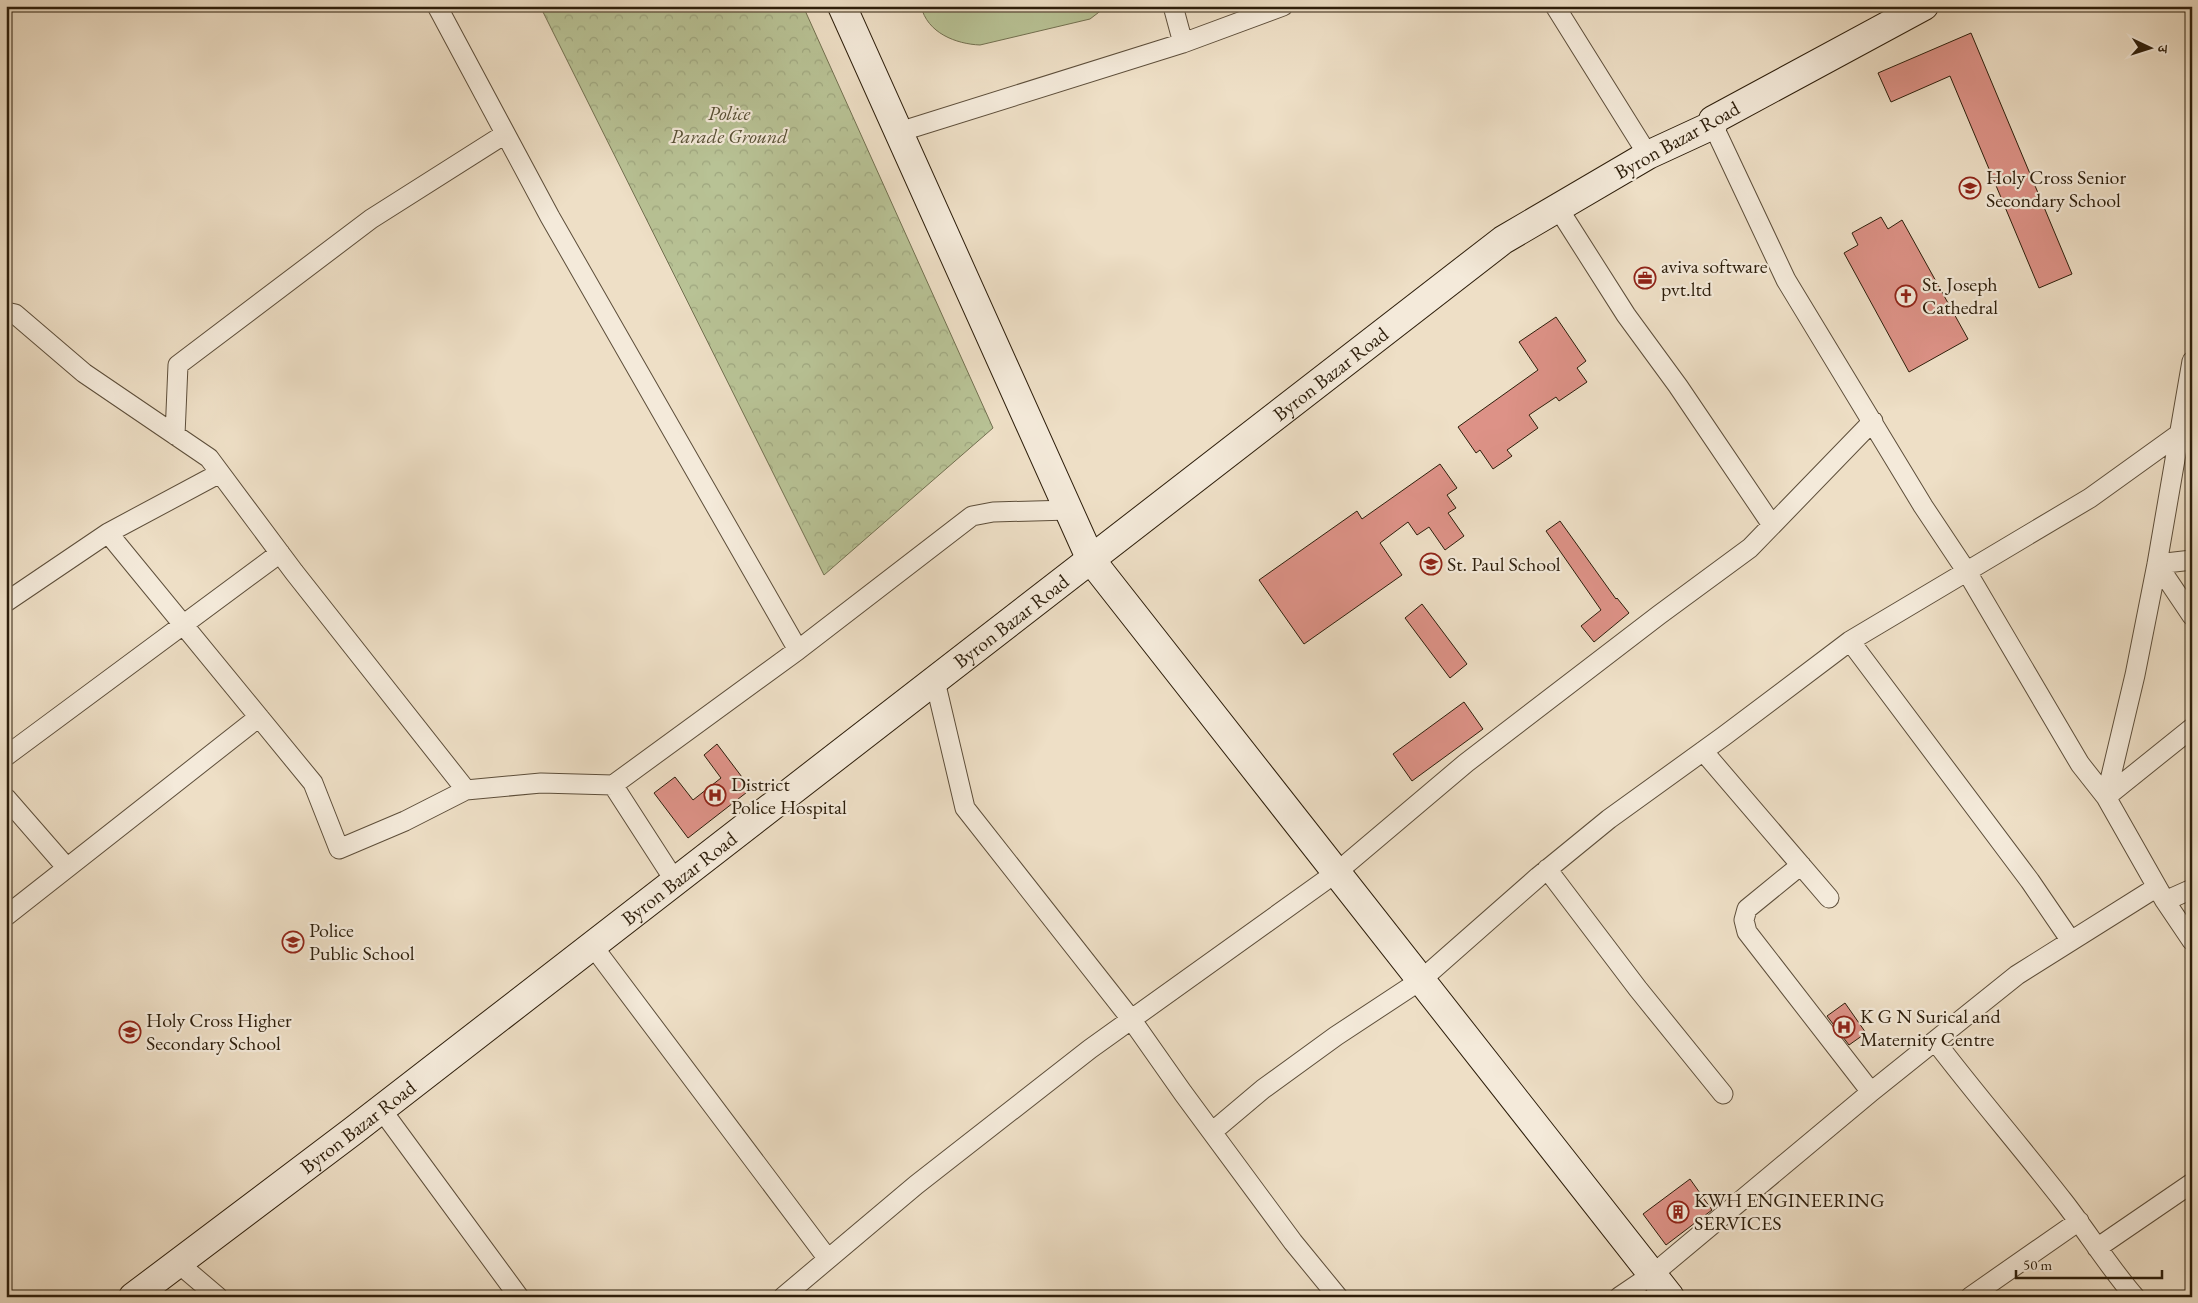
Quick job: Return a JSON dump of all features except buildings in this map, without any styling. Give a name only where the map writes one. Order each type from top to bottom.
[{"type":"street","points":[[436,6],[550,218],[798,650]]},
{"type":"street","points":[[842,6],[1091,560],[1670,1297]]},
{"type":"street","points":[[1173,6],[1182,43]]},
{"type":"street","points":[[899,132],[1182,43],[1283,6]]},
{"type":"street","points":[[1555,6],[1648,155]]},
{"type":"street","name":"Byron Bazar Road","points":[[133,1297],[381,1109],[1495,246],[1648,155],[1712,125],[1713,120],[1924,6]]},
{"type":"street","points":[[1712,125],[1786,280],[1923,506],[1968,572],[2080,764],[2106,797],[2161,894],[2192,941]]},
{"type":"street","points":[[175,435],[178,365],[371,220],[505,134]]},
{"type":"street","points":[[1558,208],[1626,314],[1678,386],[1772,525]]},
{"type":"street","points":[[6,312],[15,314],[84,373],[208,458],[466,790]]},
{"type":"street","points":[[2106,797],[2135,675],[2157,564],[2179,434],[2187,411],[2192,361]]},
{"type":"street","points":[[783,1297],[916,1185],[1090,1049],[1337,872],[1466,763],[1658,615],[1750,548],[1873,421]]},
{"type":"street","points":[[1212,1132],[1263,1089],[1321,1047],[1421,980],[1547,869],[1609,819],[1704,751],[1850,641],[2090,498],[2179,434]]},
{"type":"street","points":[[6,602],[108,532],[220,473]]},
{"type":"street","points":[[108,532],[313,783],[338,849],[405,821],[466,790],[541,783],[613,785],[798,650],[972,516],[993,512],[1070,510]]},
{"type":"street","points":[[6,756],[280,553]]},
{"type":"street","points":[[2157,564],[2192,560]]},
{"type":"street","points":[[2157,564],[2192,616]]},
{"type":"street","points":[[1850,641],[2030,881],[2071,941]]},
{"type":"street","points":[[935,681],[965,808],[1131,1019],[1293,1242],[1338,1297]]},
{"type":"street","points":[[6,916],[259,717]]},
{"type":"street","points":[[2106,797],[2192,728]]},
{"type":"street","points":[[1704,751],[1829,898]]},
{"type":"street","points":[[613,785],[675,882]]},
{"type":"street","points":[[6,798],[67,868]]},
{"type":"street","points":[[1801,865],[1747,909],[1744,920],[1747,932],[1871,1092]]},
{"type":"street","points":[[1547,869],[1638,989],[1723,1094]]},
{"type":"street","points":[[1619,1297],[1653,1274],[1871,1092],[2017,975],[2071,941],[2161,894],[2192,889]]},
{"type":"street","points":[[592,946],[828,1258]]},
{"type":"street","points":[[1935,1041],[1981,1101],[2025,1152],[2079,1221],[2115,1273],[2135,1297]]},
{"type":"street","points":[[381,1109],[519,1297]]},
{"type":"street","points":[[2097,1248],[2192,1183]]},
{"type":"street","points":[[1970,1297],[2079,1221]]},
{"type":"street","points":[[178,1262],[218,1297]]},
{"type":"green space","name":"Police Parade Ground","points":[[540,6],[803,6],[993,428],[824,575]]},
{"type":"green space","points":[[921,6],[1107,6],[1090,19],[980,45],[952,39],[936,30],[924,15]]},
{"type":"place","name":"Holy Cross Senior Secondary School","points":[[1970,188]]},
{"type":"place","name":"aviva software pvt.ltd","points":[[1645,278]]},
{"type":"place","name":"St. Joseph Cathedral","points":[[1906,296]]},
{"type":"place","name":"St. Paul School","points":[[1431,564]]},
{"type":"place","name":"District Police Hospital","points":[[715,795]]},
{"type":"place","name":"Police Public School","points":[[293,942]]},
{"type":"place","name":"K G N Surical and Maternity Centre","points":[[1844,1027]]},
{"type":"place","name":"Holy Cross Higher Secondary School","points":[[130,1032]]},
{"type":"place","name":"KWH ENGINEERING SERVICES","points":[[1678,1212]]}]
